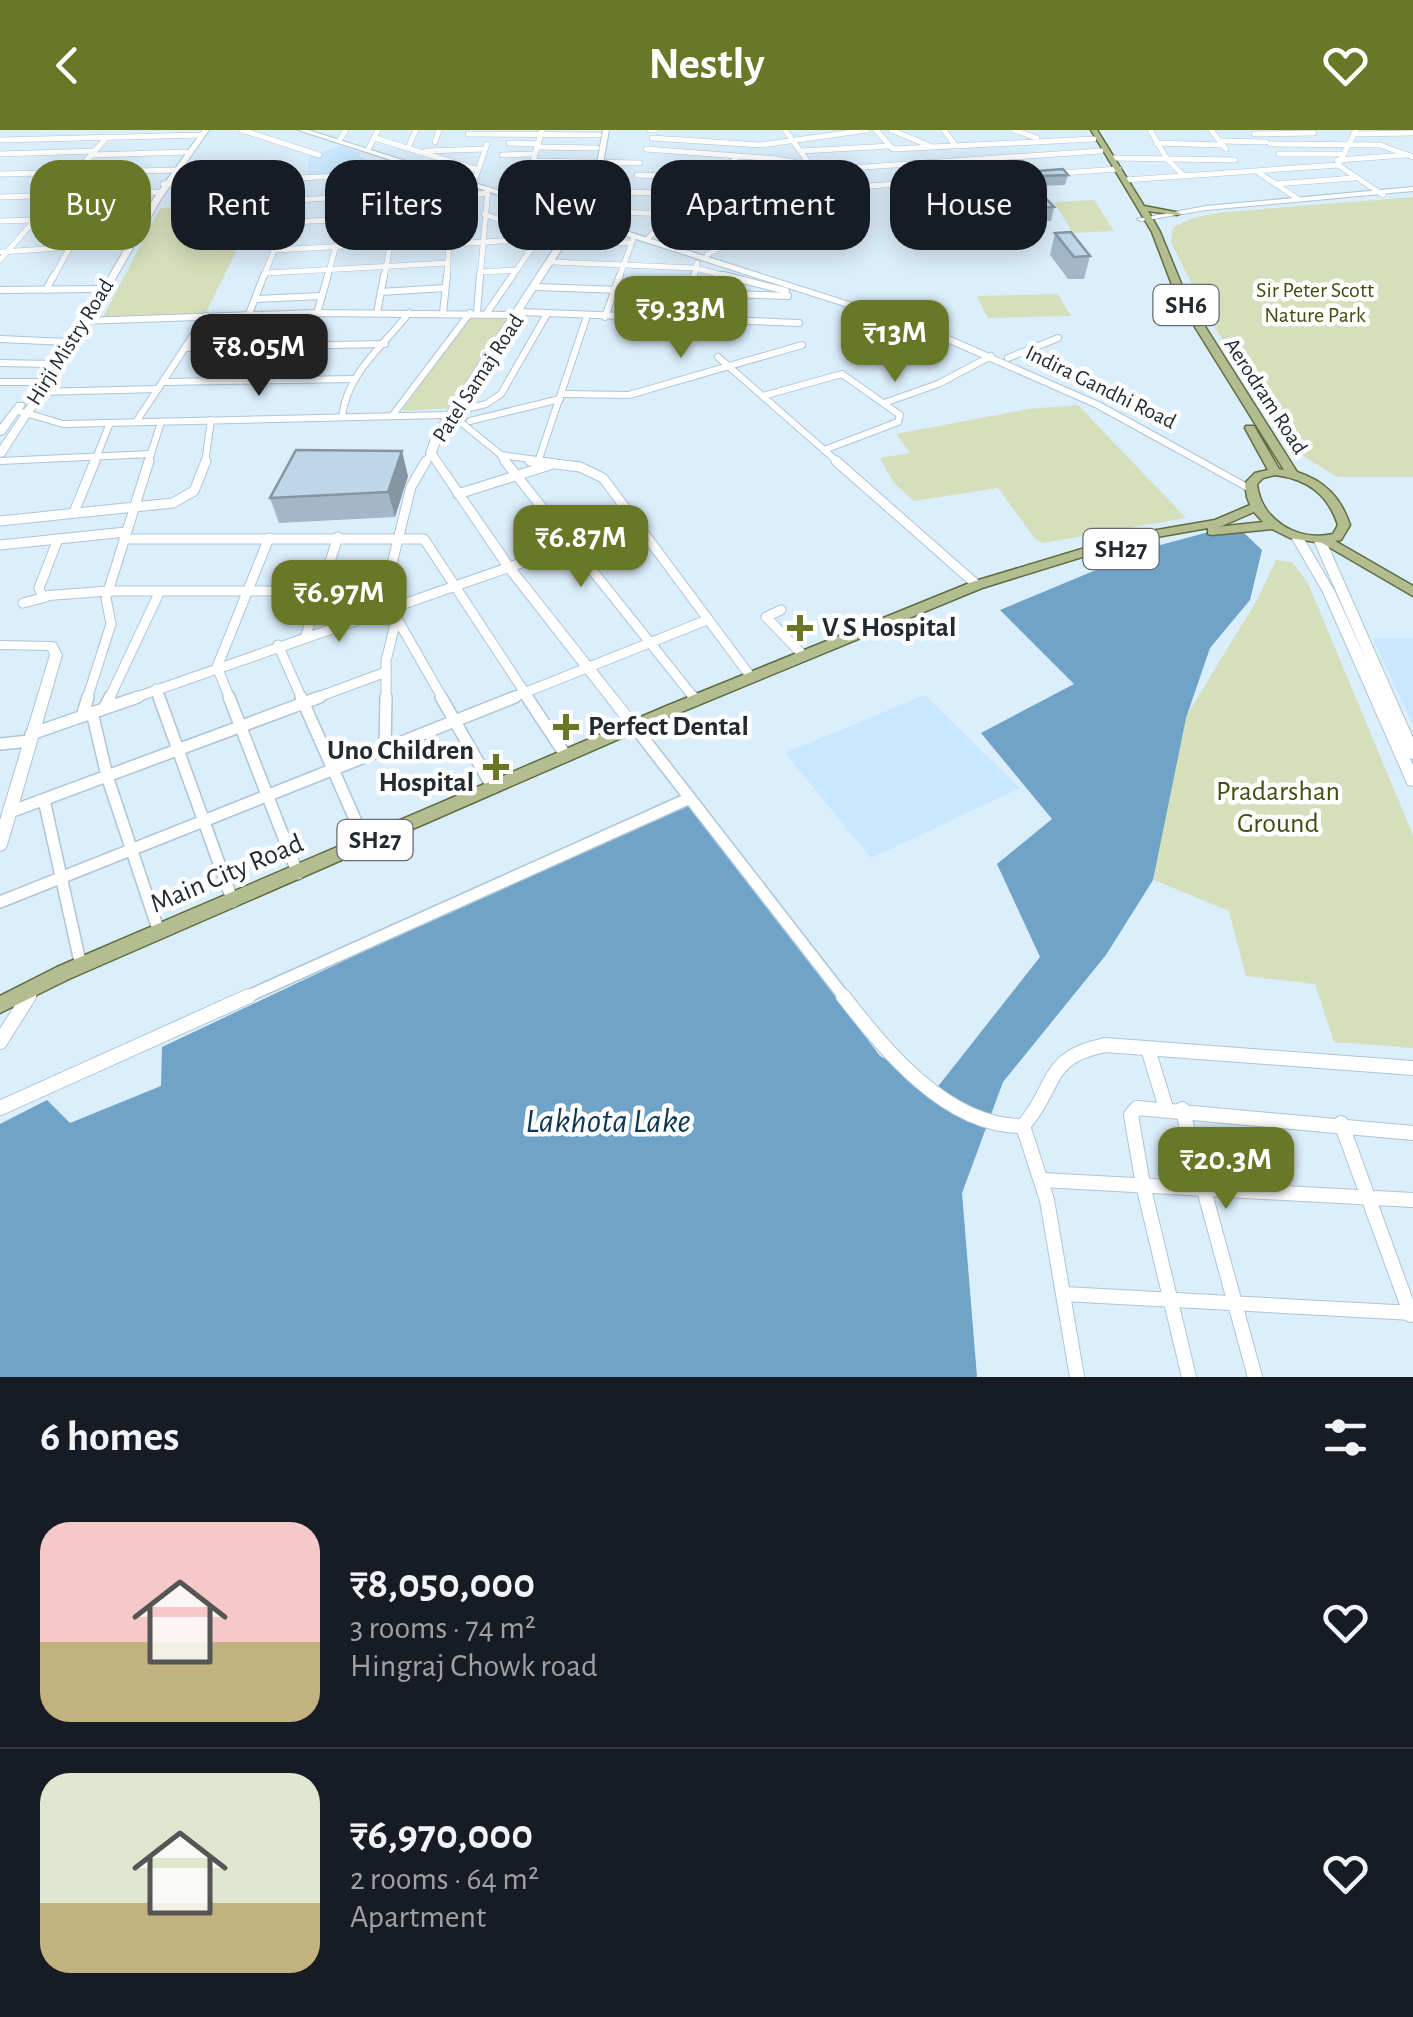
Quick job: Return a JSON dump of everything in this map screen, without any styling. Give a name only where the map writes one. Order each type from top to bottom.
[{"type":"main road","name":"Indira Gandhi Road","points":[[301,130],[398,160]]},
{"type":"main road","name":"Indira Gandhi Road","points":[[311,130],[343,135],[403,160]]},
{"type":"main road","points":[[597,160],[602,132]]},
{"type":"main road","points":[[597,160],[602,132]]},
{"type":"main road","name":"Hirji Mistry Road","points":[[181,160],[202,133]]},
{"type":"main road","name":"Hirji Mistry Road","points":[[182,160],[202,133]]},
{"type":"main road","name":"Aerodram Road","points":[[1092,133],[1146,220],[1172,298],[1276,472]]},
{"type":"main road","name":"Aerodram Road","points":[[1092,133],[1125,180],[1182,298],[1292,473]]},
{"type":"main road","name":"Hirji Mistry Road","points":[[151,202],[171,176]]},
{"type":"main road","name":"Indira Gandhi Road","points":[[478,184],[487,190]]},
{"type":"main road","name":"Indira Gandhi Road","points":[[478,186],[498,193]]},
{"type":"main road","name":"Hirji Mistry Road","points":[[151,206],[162,188]]},
{"type":"main road","points":[[1146,220],[1413,191]]},
{"type":"main road","points":[[1146,220],[1298,199],[1381,194]]},
{"type":"main road","name":"Indira Gandhi Road","points":[[631,232],[908,323],[991,356],[1251,483]]},
{"type":"main road","name":"Indira Gandhi Road","points":[[632,240],[703,256],[920,323],[1008,358],[1251,483]]},
{"type":"main road","name":"Hirji Mistry Road","points":[[38,388],[84,320],[124,250]]},
{"type":"main road","name":"Hirji Mistry Road","points":[[0,458],[20,416],[84,320],[124,250]]},
{"type":"main road","name":"Patel Samaj Road","points":[[560,250],[438,432],[432,453],[508,566],[634,726]]},
{"type":"main road","points":[[2,425],[20,416],[52,423],[110,423],[453,414]]},
{"type":"main road","points":[[1292,473],[1276,472],[1251,483],[1257,507],[1274,525],[1297,538],[1328,539],[1413,584]]},
{"type":"main road","name":"SH6","points":[[1292,473],[1312,480],[1337,506],[1344,524],[1328,539]]},
{"type":"main road","name":"SH27","points":[[751,677],[1062,557],[1218,522],[1257,507]]},
{"type":"main road","name":"SH27","points":[[974,588],[982,591],[1148,542],[1274,525]]},
{"type":"main road","points":[[1297,538],[1330,592],[1413,781]]},
{"type":"main road","points":[[1328,539],[1413,592]]},
{"type":"main road","points":[[1328,539],[1413,754]]},
{"type":"main road","points":[[0,646],[43,644],[54,650],[0,845]]},
{"type":"main road","name":"Main City Road","points":[[0,1006],[36,985],[751,677]]},
{"type":"street","points":[[22,140],[32,130]]},
{"type":"street","points":[[88,138],[95,130]]},
{"type":"street","points":[[242,130],[319,155]]},
{"type":"street","points":[[369,148],[378,130]]},
{"type":"street","points":[[408,148],[416,130]]},
{"type":"street","points":[[435,142],[439,130]]},
{"type":"street","points":[[709,141],[715,130]]},
{"type":"street","points":[[784,130],[808,160]]},
{"type":"street","points":[[808,130],[823,137]]},
{"type":"street","points":[[634,192],[640,163],[653,132],[742,144],[794,142],[866,130]]},
{"type":"street","points":[[876,130],[902,160]]},
{"type":"street","points":[[890,130],[906,133],[959,160],[1101,151]]},
{"type":"street","points":[[944,130],[955,145]]},
{"type":"street","points":[[1014,130],[1077,152]]},
{"type":"street","points":[[1150,130],[1167,159],[1184,176]]},
{"type":"street","points":[[1211,130],[1245,172]]},
{"type":"street","points":[[1247,130],[1268,143],[1291,168]]},
{"type":"street","points":[[462,150],[469,132],[602,132]]},
{"type":"street","points":[[533,160],[542,132]]},
{"type":"street","points":[[1254,134],[1311,132],[1326,144]]},
{"type":"street","points":[[1339,160],[1354,132],[1413,134]]},
{"type":"street","points":[[0,140],[202,133]]},
{"type":"street","points":[[802,152],[1042,140],[1092,133]]},
{"type":"street","points":[[478,170],[491,134]]},
{"type":"street","points":[[742,144],[745,135]]},
{"type":"street","points":[[987,136],[992,142]]},
{"type":"street","points":[[88,160],[107,137]]},
{"type":"street","points":[[376,138],[445,160]]},
{"type":"street","points":[[509,143],[537,149]]},
{"type":"street","points":[[1156,143],[1347,144],[1388,146],[1411,155]]},
{"type":"street","points":[[864,147],[890,185]]},
{"type":"street","points":[[502,154],[597,148]]},
{"type":"street","points":[[646,149],[782,160]]},
{"type":"street","points":[[416,151],[485,150]]},
{"type":"street","points":[[831,150],[839,160]]},
{"type":"street","points":[[0,154],[186,152]]},
{"type":"street","points":[[678,160],[680,152]]},
{"type":"street","points":[[1034,154],[1054,173]]},
{"type":"street","points":[[1279,154],[1339,160],[1356,178],[1381,194]]},
{"type":"street","points":[[1125,180],[1411,155]]},
{"type":"street","points":[[1004,156],[1008,160]]},
{"type":"street","points":[[734,160],[737,157]]},
{"type":"street","points":[[1047,173],[1167,159],[1235,160]]},
{"type":"street","points":[[631,163],[640,163]]},
{"type":"street","points":[[870,165],[890,164]]},
{"type":"street","points":[[1257,171],[1298,199]]},
{"type":"street","points":[[0,174],[30,173]]},
{"type":"street","points":[[637,176],[651,176]]},
{"type":"street","points":[[1275,184],[1356,178]]},
{"type":"street","points":[[870,186],[890,185]]},
{"type":"street","points":[[151,189],[171,187]]},
{"type":"street","points":[[392,416],[473,313],[487,190],[478,191]]},
{"type":"street","points":[[631,192],[651,193]]},
{"type":"street","points":[[0,197],[30,196]]},
{"type":"street","points":[[484,214],[498,219]]},
{"type":"street","points":[[0,221],[30,218]]},
{"type":"street","points":[[305,221],[325,220]]},
{"type":"street","points":[[305,223],[310,221]]},
{"type":"street","points":[[0,260],[30,224]]},
{"type":"street","points":[[604,316],[632,240]]},
{"type":"street","points":[[478,242],[498,241]]},
{"type":"street","points":[[3,252],[36,250]]},
{"type":"street","points":[[46,290],[69,250]]},
{"type":"street","points":[[250,314],[276,250]]},
{"type":"street","points":[[317,313],[335,250]]},
{"type":"street","points":[[377,313],[389,250]]},
{"type":"street","points":[[443,313],[450,250]]},
{"type":"street","points":[[486,314],[529,250]]},
{"type":"street","points":[[684,320],[695,268],[703,256],[714,250]]},
{"type":"street","points":[[536,287],[788,296],[787,291],[695,268],[553,262]]},
{"type":"street","points":[[266,273],[448,263]]},
{"type":"street","points":[[480,272],[517,270]]},
{"type":"street","points":[[381,292],[445,288]]},
{"type":"street","points":[[0,290],[100,289]]},
{"type":"street","points":[[256,299],[322,296]]},
{"type":"street","points":[[342,417],[344,394],[408,313]]},
{"type":"street","points":[[84,320],[250,314],[519,313],[799,324]]},
{"type":"street","points":[[491,416],[496,400],[547,314]]},
{"type":"street","points":[[136,422],[206,316]]},
{"type":"street","points":[[538,462],[587,316]]},
{"type":"street","points":[[1008,358],[1058,338]]},
{"type":"street","points":[[0,339],[68,342]]},
{"type":"street","points":[[185,348],[385,344]]},
{"type":"street","points":[[470,421],[560,396],[630,395],[802,345]]},
{"type":"street","points":[[887,402],[938,384],[991,356]]},
{"type":"street","points":[[718,357],[974,588]]},
{"type":"street","points":[[0,362],[52,364]]},
{"type":"street","points":[[763,396],[842,374],[887,402],[900,415],[898,422],[824,450]]},
{"type":"street","points":[[0,382],[38,388],[354,379]]},
{"type":"street","points":[[453,414],[496,400]]},
{"type":"street","points":[[453,414],[470,421],[500,455],[696,700]]},
{"type":"street","points":[[0,521],[182,501],[198,490],[211,420]]},
{"type":"street","points":[[159,932],[107,776],[93,712],[111,624],[112,613],[105,602],[161,422]]},
{"type":"street","points":[[74,512],[110,423]]},
{"type":"street","points":[[432,453],[411,487],[384,587],[388,607],[493,788]]},
{"type":"street","points":[[0,458],[151,454]]},
{"type":"street","points":[[500,455],[597,473],[751,677]]},
{"type":"street","points":[[458,494],[556,464]]},
{"type":"street","points":[[0,744],[30,738],[217,667],[636,523]]},
{"type":"street","points":[[0,545],[125,536],[420,537],[428,542],[522,694],[566,756]]},
{"type":"street","points":[[306,636],[338,537]]},
{"type":"street","points":[[269,538],[217,667],[298,874]]},
{"type":"street","points":[[58,539],[39,588],[42,596],[108,591],[321,591]]},
{"type":"street","points":[[93,712],[160,591]]},
{"type":"street","points":[[23,603],[50,596]]},
{"type":"street","points":[[781,610],[766,617],[804,656]]},
{"type":"street","points":[[385,749],[386,672],[396,620]]},
{"type":"street","points":[[0,902],[707,620]]},
{"type":"street","points":[[278,646],[366,844]]},
{"type":"street","points":[[10,812],[386,672]]},
{"type":"street","points":[[156,689],[175,751],[233,902]]},
{"type":"street","points":[[634,726],[882,1046],[916,1077],[963,1108],[1015,1126],[1042,1180],[1078,1377]]},
{"type":"street","points":[[0,1108],[690,798]]},
{"type":"street","points":[[44,800],[82,966]]},
{"type":"street","points":[[0,1042],[36,985]]},
{"type":"street","points":[[0,1006],[9,1027]]},
{"type":"street","points":[[1015,1126],[1060,1063],[1074,1052],[1105,1046],[1413,1068]]},
{"type":"street","points":[[1148,1049],[1201,1188],[1255,1377]]},
{"type":"street","points":[[1189,1377],[1142,1185],[1132,1114],[1138,1108],[1174,1109],[1413,1133]]},
{"type":"street","points":[[1064,1294],[1412,1315],[1341,1123]]},
{"type":"street","points":[[1042,1180],[1413,1200]]},
{"type":"shaded area","points":[[342,146],[369,160],[325,160],[325,175],[307,175],[310,155]]},
{"type":"shaded area","points":[[1373,638],[1413,638],[1413,725]]},
{"type":"shaded area","points":[[925,695],[1020,788],[871,858],[785,753]]},
{"type":"green space","name":"Sir Peter Scott Nature Park","points":[[1413,197],[1413,477],[1337,477],[1292,449],[1208,317],[1171,242],[1173,227],[1196,217],[1225,212]]},
{"type":"green space","points":[[1094,200],[1114,231],[1073,233],[1054,202]]},
{"type":"green space","points":[[171,207],[171,250],[237,250],[206,313],[103,317],[138,250],[151,250],[151,225],[160,208]]},
{"type":"green space","points":[[1058,294],[1071,316],[988,318],[977,296]]},
{"type":"green space","points":[[470,315],[509,317],[456,408],[402,411]]},
{"type":"green space","points":[[1078,405],[1186,518],[1043,543],[1036,540],[998,488],[914,501],[893,482],[880,458],[910,453],[896,434],[1028,409]]},
{"type":"green space","name":"Pradarshan Ground","points":[[1276,560],[1292,562],[1308,583],[1413,835],[1413,1048],[1334,1042],[1315,984],[1246,976],[1229,911],[1154,880],[1161,788],[1185,718],[1257,600]]},
{"type":"water","name":"Lakhota Lake","points":[[1209,532],[1244,533],[1262,550],[1250,600],[1210,648],[1186,718],[1153,880],[1106,955],[1003,1082],[962,1193],[977,1377],[0,1377],[0,1124],[47,1100],[70,1123],[161,1086],[162,1047],[686,799],[880,1056],[936,1089],[1040,957],[997,864],[1052,819],[981,733],[1074,684],[1000,610],[1149,548]]},
{"type":"building","points":[[1063,169],[1068,175],[1047,176],[1047,170]]},
{"type":"building","points":[[1071,232],[1090,256],[1074,257],[1055,233]]},
{"type":"building","points":[[296,450],[402,451],[388,492],[270,498]]},
{"type":"place","name":"V S Hospital","points":[[800,628]]},
{"type":"place","name":"Perfect Dental","points":[[566,727]]},
{"type":"place","name":"Uno Children Hospital","points":[[496,767]]}]
